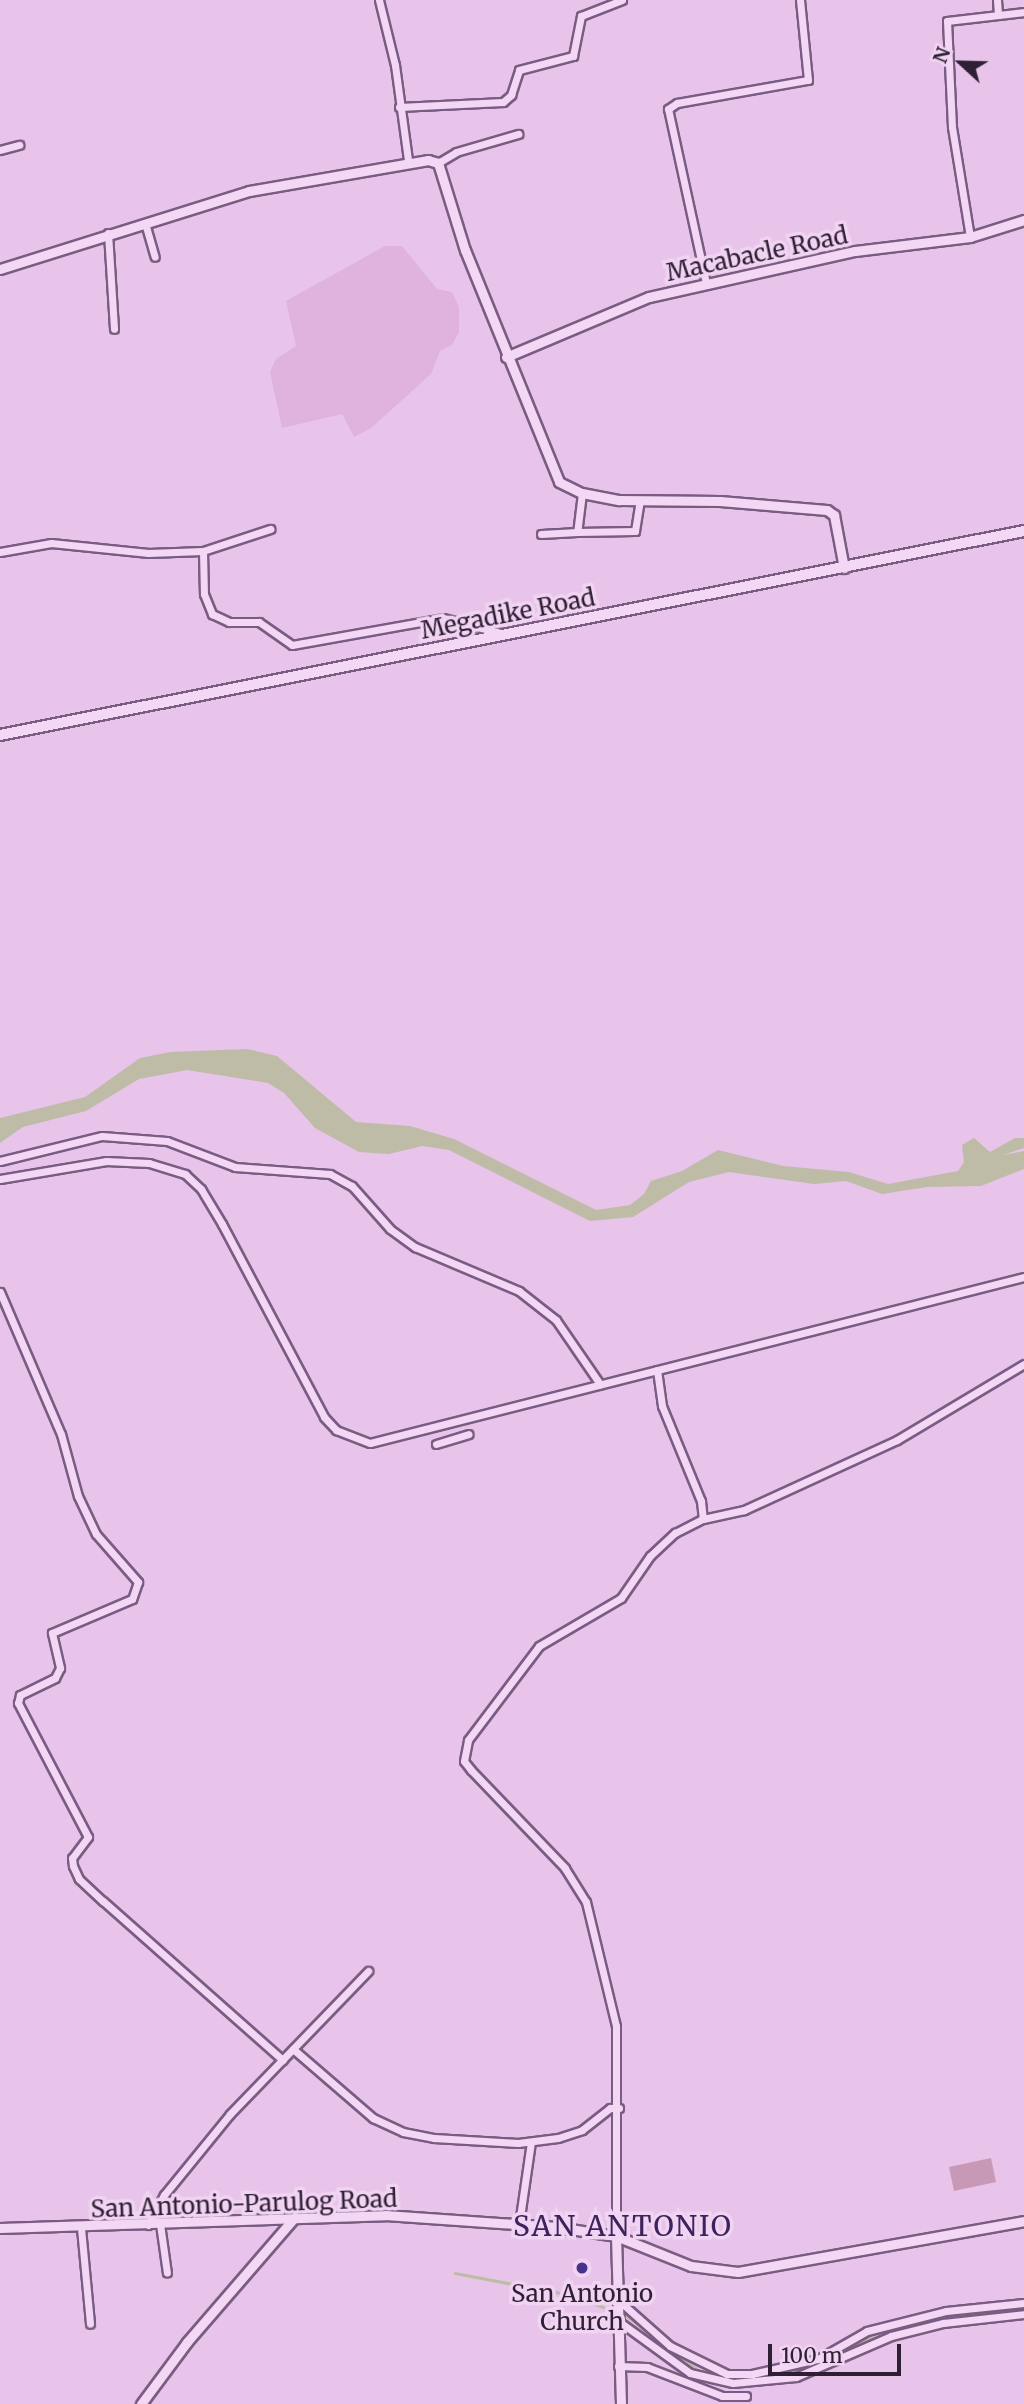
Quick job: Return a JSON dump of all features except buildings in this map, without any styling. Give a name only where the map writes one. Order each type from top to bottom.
[{"type":"main road","name":"Megadike Road","points":[[0,736],[1024,531]]},
{"type":"street","points":[[379,0],[408,160]]},
{"type":"street","points":[[400,107],[503,102],[511,95],[519,70],[573,56],[581,16],[622,0]]},
{"type":"street","points":[[706,283],[668,109],[677,103],[808,80],[800,0]]},
{"type":"street","points":[[997,0],[998,15]]},
{"type":"street","points":[[970,237],[954,139],[947,21],[1024,12]]},
{"type":"street","points":[[0,269],[249,191],[408,160],[438,163],[456,152],[518,134]]},
{"type":"street","points":[[0,150],[19,145]]},
{"type":"street","points":[[438,163],[506,357],[554,475],[566,487],[582,493],[640,501],[720,501],[827,510],[834,515],[844,568]]},
{"type":"street","name":"Macabacle Road","points":[[506,357],[649,297],[855,251],[970,237],[1024,220]]},
{"type":"street","points":[[145,223],[155,257]]},
{"type":"street","points":[[108,233],[114,328]]},
{"type":"street","points":[[577,532],[582,493]]},
{"type":"street","points":[[541,534],[635,531],[640,501]]},
{"type":"street","points":[[0,552],[51,543],[148,553],[203,551],[270,529]]},
{"type":"street","points":[[203,551],[204,594],[212,614],[229,622],[259,622],[292,645],[443,618],[507,635]]},
{"type":"street","points":[[0,1161],[102,1136],[167,1141],[235,1167],[330,1174],[352,1186],[390,1229],[415,1247],[519,1291],[556,1320],[600,1384]]},
{"type":"street","points":[[0,1179],[106,1161],[149,1163],[185,1174],[201,1189],[222,1224],[324,1417],[354,1440],[370,1443],[1024,1277]]},
{"type":"street","points":[[0,1292],[61,1434],[78,1496],[96,1534],[138,1582],[132,1599],[52,1633],[60,1668],[55,1678],[20,1695],[18,1703],[88,1837],[72,1858],[73,1866],[79,1879],[283,2060]]},
{"type":"street","points":[[621,2404],[617,2319],[619,2108],[616,2026],[586,1902],[565,1868],[471,1770],[464,1750],[539,1646],[621,1598],[661,1544],[703,1518],[744,1510],[897,1440],[1024,1364]]},
{"type":"street","points":[[657,1370],[662,1406],[701,1501],[703,1518]]},
{"type":"street","points":[[436,1444],[468,1434]]},
{"type":"street","points":[[148,2225],[174,2182],[293,2049],[368,1971]]},
{"type":"street","points":[[293,2049],[373,2118],[403,2132],[531,2142],[582,2130],[610,2108],[619,2108]]},
{"type":"street","points":[[519,2224],[531,2142]]},
{"type":"street","name":"San Antonio-Parulog Road","points":[[0,2228],[81,2228],[295,2217],[385,2216],[519,2224],[616,2236],[691,2266],[738,2272],[1024,2221]]},
{"type":"street","points":[[141,2404],[187,2342],[295,2217]]},
{"type":"street","points":[[160,2224],[167,2273]]},
{"type":"street","points":[[81,2228],[90,2325]]},
{"type":"street","points":[[617,2299],[670,2346],[727,2374],[752,2374],[818,2359],[867,2332],[946,2311],[1024,2303]]},
{"type":"street","points":[[617,2319],[690,2373],[733,2383],[796,2377],[891,2336],[943,2323],[1024,2314]]},
{"type":"street","points":[[618,2366],[647,2367],[722,2396],[746,2396]]},
{"type":"shaded area","points":[[385,246],[402,246],[437,289],[452,292],[459,307],[459,332],[452,345],[440,351],[431,374],[371,428],[354,437],[342,414],[282,428],[270,372],[276,359],[296,346],[286,301]]},
{"type":"shaded area","points":[[247,1049],[277,1056],[356,1122],[410,1126],[454,1139],[596,1210],[630,1205],[644,1194],[651,1181],[682,1171],[718,1150],[783,1166],[849,1172],[888,1184],[958,1171],[964,1162],[962,1145],[974,1138],[990,1152],[1015,1138],[1024,1138],[1024,1148],[1003,1155],[1024,1151],[1024,1169],[981,1186],[927,1187],[882,1194],[846,1181],[814,1184],[729,1172],[689,1182],[633,1217],[590,1221],[449,1150],[422,1146],[389,1154],[359,1152],[315,1128],[284,1093],[268,1083],[187,1070],[139,1079],[86,1111],[23,1127],[0,1143],[0,1118],[85,1097],[140,1058],[170,1052]]},
{"type":"shaded area","points":[[991,2158],[996,2182],[954,2191],[949,2167]]},
{"type":"waterway","points":[[455,2273],[566,2294],[606,2308]]},
{"type":"waterway","points":[[846,2352],[868,2339],[939,2318],[1024,2310]]},
{"type":"waterway","points":[[623,2313],[701,2372]]},
{"type":"waterway","points":[[773,2376],[814,2366]]},
{"type":"waterway","points":[[724,2378],[749,2378]]},
{"type":"place","name":"San Antonio Church","points":[[582,2268]]},
{"type":"district","name":"SAN ANTONIO","points":[[623,2226]]}]
